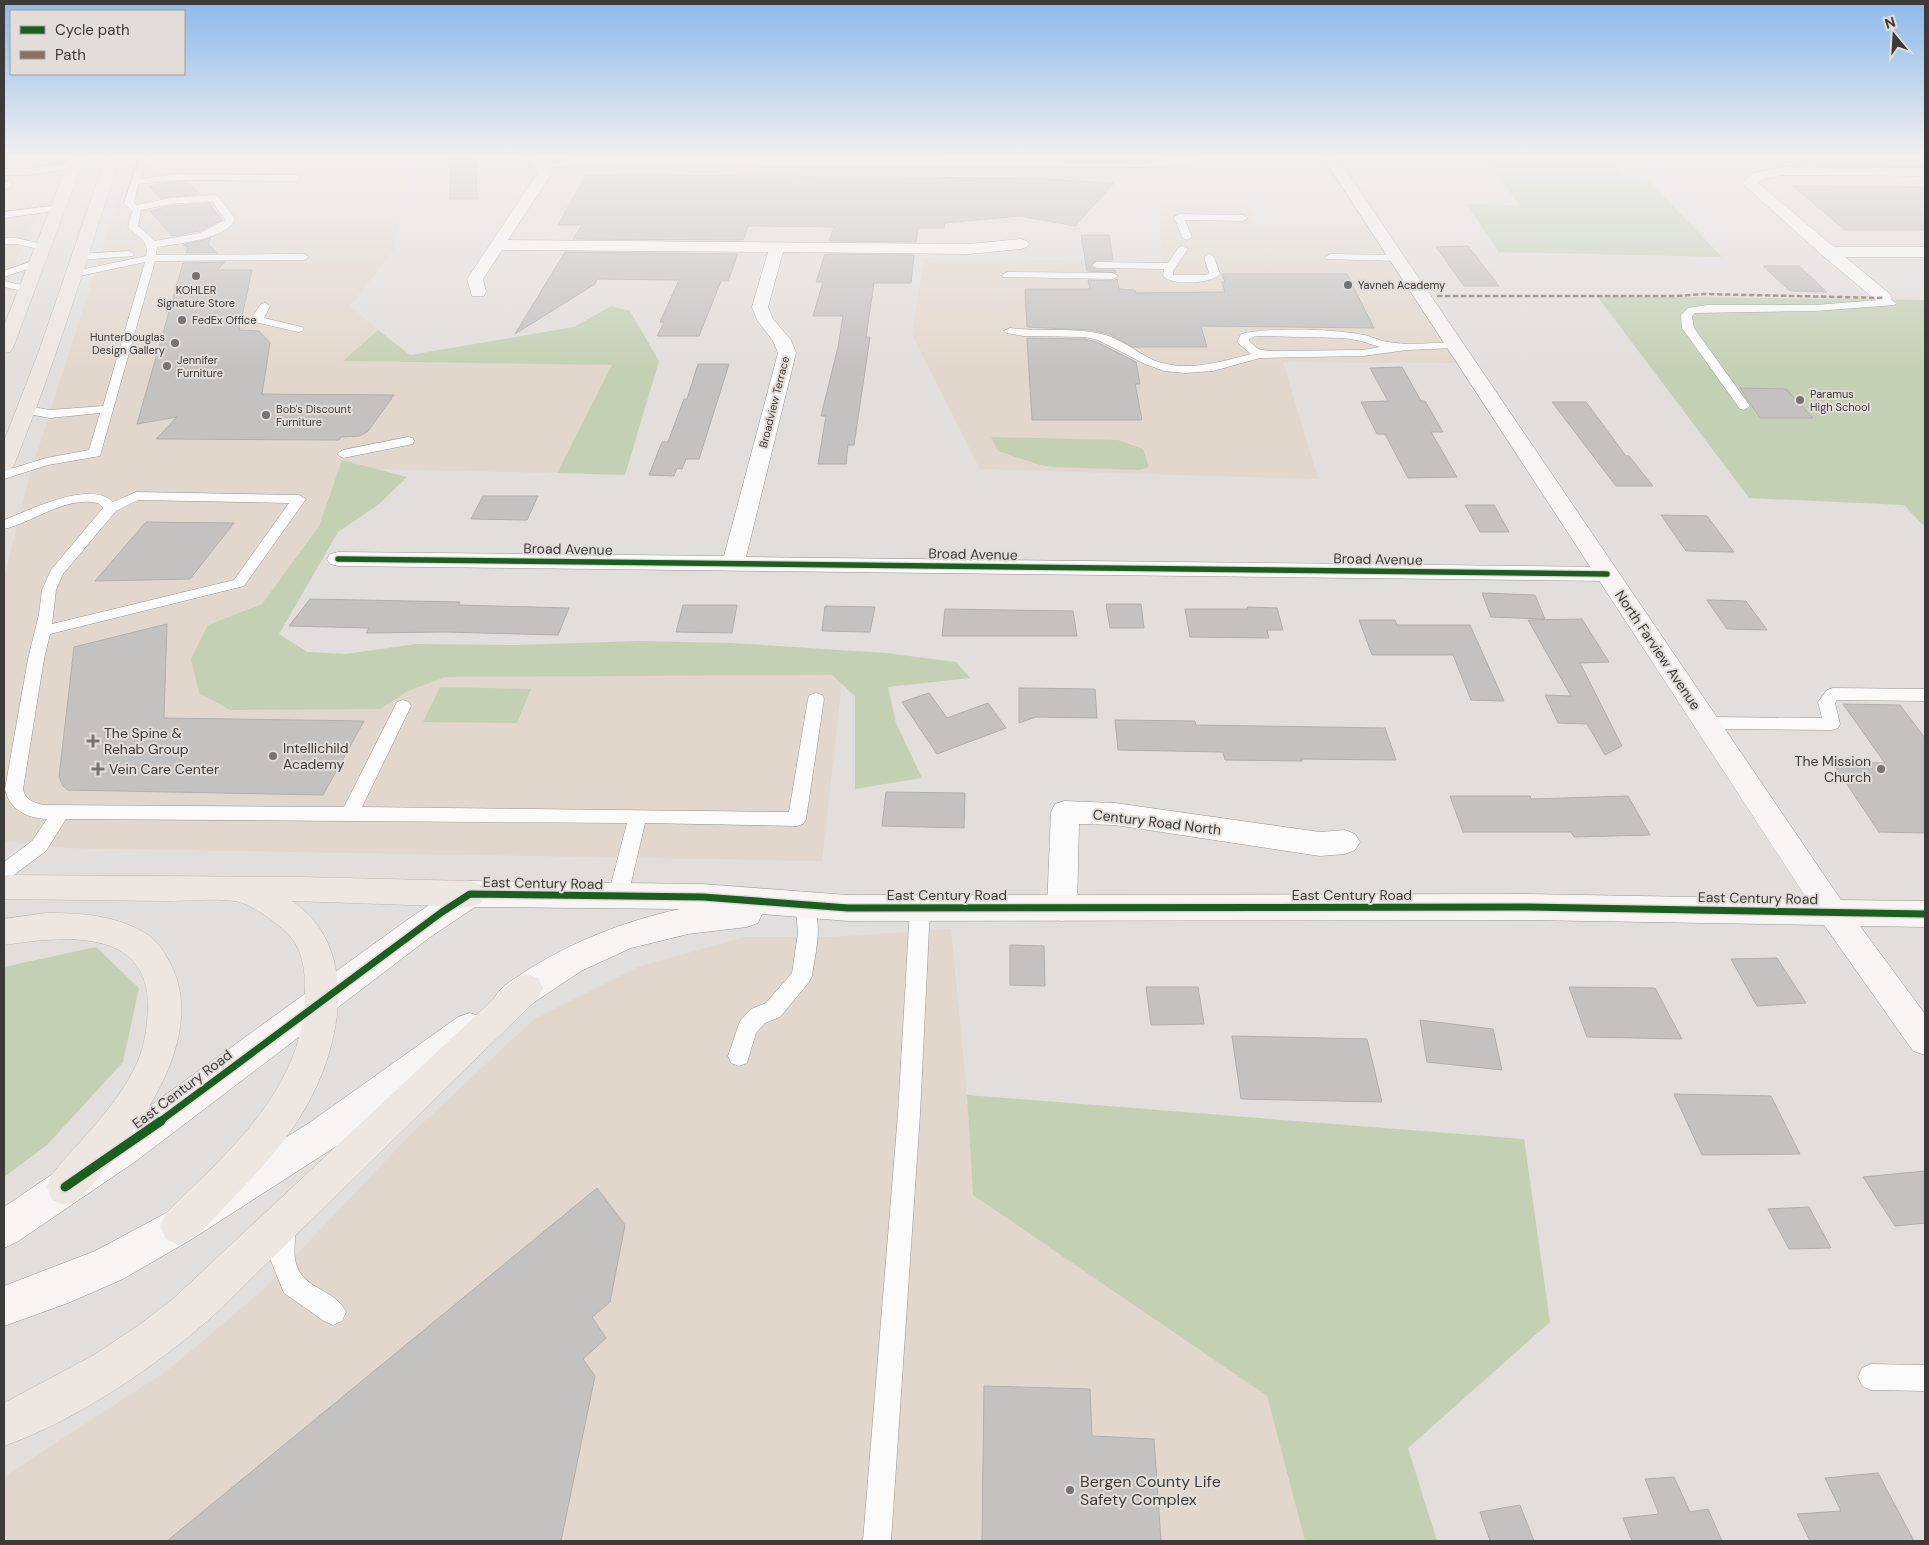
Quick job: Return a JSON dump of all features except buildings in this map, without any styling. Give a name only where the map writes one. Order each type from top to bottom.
[{"type":"highway","points":[[4,348],[50,228]]},
{"type":"highway","points":[[4,465],[27,410],[90,228]]},
{"type":"highway","points":[[4,887],[302,889],[470,894]]},
{"type":"highway","points":[[179,1226],[245,1160],[288,1106],[302,1079],[313,1051],[318,1026],[321,1001],[320,974],[318,960],[307,935],[294,920],[278,908],[243,890]]},
{"type":"highway","points":[[4,932],[46,925],[74,925],[100,929],[120,936],[139,947],[153,960],[161,978],[164,998],[163,1024],[158,1049],[148,1077],[130,1106],[65,1188]]},
{"type":"highway","points":[[4,1425],[85,1384],[141,1348],[191,1310],[527,988]]},
{"type":"street","points":[[478,292],[475,279],[510,228]]},
{"type":"street","name":"North Farview Avenue","points":[[1377,228],[1832,912],[1925,1040]]},
{"type":"street","points":[[1801,228],[1884,298]]},
{"type":"street","points":[[499,245],[969,249],[1021,244]]},
{"type":"street","name":"Broadview Terrace","points":[[733,564],[787,353],[785,343],[762,315],[760,307],[776,247]]},
{"type":"street","points":[[1828,252],[1925,252]]},
{"type":"street","name":"Broad Avenue","points":[[338,559],[1607,574]]},
{"type":"street","name":"Century Road North","points":[[1062,908],[1065,812],[1115,814],[1320,844],[1345,842]]},
{"type":"street","name":"East Century Road","points":[[4,1229],[143,1134],[442,912],[470,894],[703,897],[848,908]]},
{"type":"street","name":"East Century Road","points":[[4,1306],[68,1283],[108,1265],[179,1226],[322,1134],[527,988],[592,950],[660,927],[721,915],[848,908],[1527,907],[1925,914]]},
{"type":"lane","points":[[4,475],[46,462],[95,453],[147,275],[151,252],[144,235],[135,228]]},
{"type":"lane","points":[[75,274],[151,252],[223,228]]},
{"type":"lane","points":[[1183,228],[1187,237]]},
{"type":"lane","points":[[4,241],[16,241],[40,255]]},
{"type":"lane","points":[[1183,249],[1168,271],[1168,276],[1172,279],[1208,278],[1214,274],[1209,257]]},
{"type":"lane","points":[[80,258],[151,252],[304,257]]},
{"type":"lane","points":[[4,274],[40,255]]},
{"type":"lane","points":[[1330,257],[1397,258]]},
{"type":"lane","points":[[1088,275],[1086,265],[1172,266]]},
{"type":"lane","points":[[1007,275],[1114,276]]},
{"type":"lane","points":[[4,284],[27,289]]},
{"type":"lane","points":[[1744,406],[1688,328],[1686,315],[1692,310],[1815,308],[1891,303],[1884,298]]},
{"type":"lane","points":[[265,306],[258,316],[259,320],[298,328]]},
{"type":"lane","points":[[1010,331],[1085,334],[1101,337],[1149,362],[1164,367],[1185,369],[1213,367],[1264,354],[1363,353],[1407,347],[1455,345]]},
{"type":"lane","points":[[1264,354],[1248,347],[1243,342],[1245,336],[1256,333],[1344,335],[1363,338],[1380,344],[1407,347]]},
{"type":"lane","points":[[27,410],[50,414],[108,410]]},
{"type":"lane","points":[[343,454],[408,441]]},
{"type":"lane","points":[[43,632],[240,583],[298,499],[136,496],[110,508],[56,573],[49,590],[14,789],[16,799],[26,807],[43,812],[638,816],[797,819],[816,699]]},
{"type":"lane","points":[[4,525],[66,502],[88,499],[102,500],[110,508]]},
{"type":"lane","points":[[1706,723],[1832,724],[1826,702],[1833,694],[1925,695]]},
{"type":"lane","points":[[350,814],[403,706]]},
{"type":"lane","points":[[4,872],[39,846],[61,812]]},
{"type":"lane","points":[[618,896],[638,816]]},
{"type":"lane","points":[[877,1541],[909,1114],[920,908]]},
{"type":"lane","points":[[739,1056],[747,1028],[758,1016],[773,1010],[802,976],[808,933],[806,911]]},
{"type":"lane","points":[[284,1222],[281,1256],[293,1284],[333,1312]]},
{"type":"lane","points":[[1871,1377],[1925,1378]]},
{"type":"shaded area","points":[[4,228],[31,228],[4,290]]},
{"type":"shaded area","points":[[109,228],[398,228],[394,250],[350,306],[378,330],[343,361],[613,365],[557,473],[374,469],[342,460],[319,526],[262,604],[208,625],[380,709],[408,691],[446,677],[832,675],[842,681],[822,861],[66,848],[4,841],[4,579],[28,481]]},
{"type":"shaded area","points":[[1160,228],[1377,228],[1467,363],[1283,362],[1318,479],[980,469],[912,334],[924,258],[1161,262]]},
{"type":"shaded area","points":[[951,929],[967,1095],[973,1195],[1267,1396],[1305,1541],[4,1541],[4,1477],[168,1370],[262,1291],[408,1137],[533,1020],[638,967],[745,937],[833,937]]},
{"type":"green space","points":[[1483,228],[1694,228],[1722,257],[1498,252]]},
{"type":"green space","name":"Paramus High School","points":[[1597,296],[1925,300],[1925,527],[1904,505],[1749,498]]},
{"type":"green space","points":[[611,306],[630,311],[659,361],[625,475],[557,473],[612,365],[343,361],[378,330],[410,355],[574,327]]},
{"type":"green space","points":[[991,437],[1118,440],[1143,449],[1149,467],[1139,470],[1040,465],[998,451]]},
{"type":"green space","points":[[342,460],[407,477],[378,505],[338,532],[279,634],[307,652],[345,654],[416,644],[516,645],[639,641],[732,643],[886,653],[956,662],[970,678],[888,687],[896,723],[922,778],[855,789],[855,696],[832,675],[446,677],[408,691],[380,709],[230,710],[199,693],[191,659],[208,625],[262,604],[319,526]]},
{"type":"green space","points":[[440,687],[531,689],[517,723],[423,722]]},
{"type":"green space","points":[[96,947],[139,988],[123,1062],[47,1145],[4,1177],[4,967]]},
{"type":"green space","points":[[967,1095],[1524,1139],[1550,1322],[1408,1448],[1437,1541],[1305,1541],[1267,1396],[973,1195]]},
{"type":"marked path","points":[[1437,296],[1677,296],[1704,294],[1884,298]]},
{"type":"cycle path","points":[[338,559],[1607,574]]},
{"type":"cycle path","points":[[65,1187],[143,1134],[442,912],[470,894],[703,897],[848,908],[1527,907],[1925,914]]},
{"type":"place","name":"KOHLER Signature Store","points":[[196,276]]},
{"type":"place","name":"Yavneh Academy","points":[[1348,285]]},
{"type":"place","name":"FedEx Office","points":[[182,320]]},
{"type":"place","name":"HunterDouglas Design Gallery","points":[[175,343]]},
{"type":"place","name":"Jennifer Furniture","points":[[167,366]]},
{"type":"place","name":"Paramus High School","points":[[1800,400]]},
{"type":"place","name":"Bob's Discount Furniture","points":[[266,415]]},
{"type":"place","name":"The Spine & Rehab Group","points":[[93,741]]},
{"type":"place","name":"Intellichild Academy","points":[[273,756]]},
{"type":"place","name":"Vein Care Center","points":[[98,769]]},
{"type":"place","name":"The Mission Church","points":[[1881,769]]},
{"type":"place","name":"Bergen County Life Safety Complex","points":[[1070,1490]]}]
